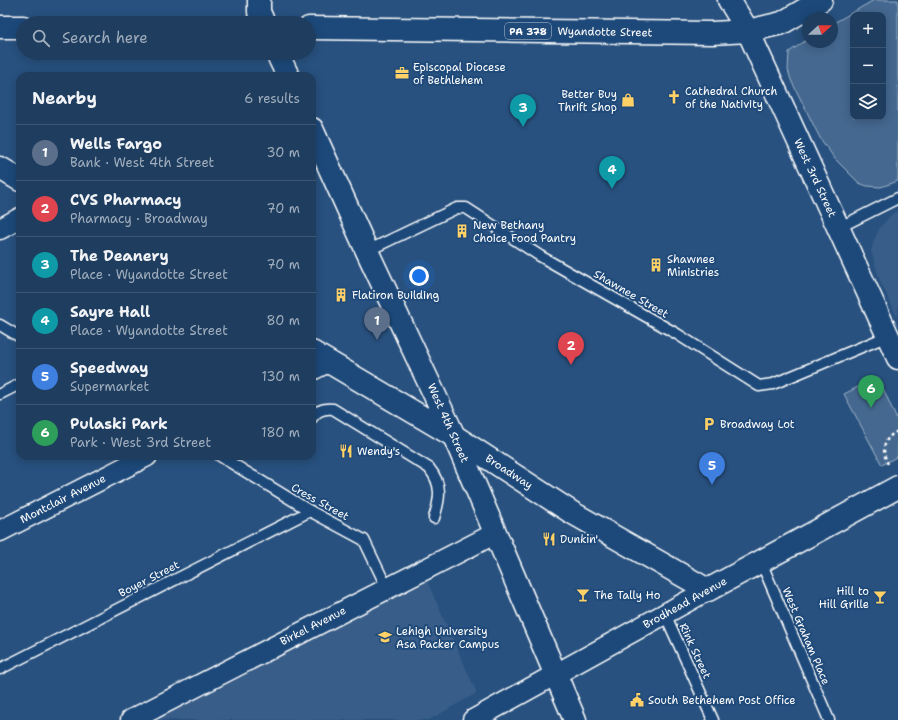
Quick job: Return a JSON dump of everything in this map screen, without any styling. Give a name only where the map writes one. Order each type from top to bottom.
[{"type":"main road","points":[[259,0],[259,12],[261,16]]},
{"type":"main road","name":"West 3rd Street","points":[[730,0],[748,31],[898,358]]},
{"type":"main road","name":"Wyandotte Street","points":[[316,28],[712,33],[748,31],[782,23],[821,0]]},
{"type":"main road","points":[[0,27],[16,27]]},
{"type":"main road","points":[[280,60],[286,72]]},
{"type":"main road","name":"West 4th Street","points":[[316,138],[367,251],[454,436],[575,720]]},
{"type":"main road","points":[[0,168],[16,178]]},
{"type":"main road","name":"Broadway","points":[[317,361],[454,436],[571,512],[708,590]]},
{"type":"main road","name":"Brodhead Avenue","points":[[708,590],[898,487]]},
{"type":"street","points":[[0,229],[16,220]]},
{"type":"street","name":"Montclair Avenue","points":[[0,531],[139,460]]},
{"type":"street","name":"Birkel Avenue","points":[[131,720],[496,533]]},
{"type":"street","name":"Brodhead Avenue","points":[[473,720],[708,590]]},
{"type":"lane","points":[[838,228],[898,198]]},
{"type":"lane","name":"Shawnee Street","points":[[367,251],[457,208],[466,208],[540,256],[677,334],[760,386],[773,384],[888,336]]},
{"type":"lane","points":[[0,325],[16,335]]},
{"type":"lane","points":[[0,394],[16,386]]},
{"type":"lane","points":[[316,414],[326,409],[333,410],[429,468],[434,474],[440,490],[440,498],[434,518]]},
{"type":"lane","name":"Cress Street","points":[[227,460],[310,511],[364,540],[387,588]]},
{"type":"lane","name":"Boyer Street","points":[[0,669],[310,511]]},
{"type":"lane","name":"West Graham Place","points":[[761,562],[828,720]]},
{"type":"lane","name":"Rink Street","points":[[665,614],[713,720]]},
{"type":"path","points":[[888,464],[884,453],[884,443],[887,438],[898,431]]},
{"type":"shaded area","points":[[874,0],[898,0],[898,181],[881,187],[867,186],[859,183],[835,159],[820,138],[791,80],[788,70],[789,52],[802,43],[802,48],[838,48],[838,21],[850,14],[850,120],[886,120],[886,12],[853,12]]},
{"type":"shaded area","points":[[898,210],[898,319],[880,281],[871,251],[880,227]]},
{"type":"shaded area","points":[[878,377],[898,422],[898,456],[882,465],[844,394]]},
{"type":"shaded area","name":"Lehigh University Asa Packer Campus","points":[[427,581],[477,693],[429,720],[155,720]]},
{"type":"place","name":"Episcopal Diocese of Bethlehem","points":[[402,73]]},
{"type":"place","name":"Cathedral Church of the Nativity","points":[[674,97]]},
{"type":"place","name":"Better Buy Thrift Shop","points":[[628,100]]},
{"type":"place","name":"The Deanery","points":[[523,127]]},
{"type":"place","name":"Sayre Hall","points":[[612,189]]},
{"type":"place","name":"New Bethany Choice Food Pantry","points":[[462,231]]},
{"type":"place","name":"Shawnee Ministries","points":[[656,265]]},
{"type":"place","name":"Flatiron Building","points":[[341,295]]},
{"type":"place","name":"Wells Fargo","points":[[377,340]]},
{"type":"place","name":"CVS Pharmacy","points":[[571,365]]},
{"type":"place","name":"Pulaski Park","points":[[871,408]]},
{"type":"place","name":"Broadway Lot","points":[[709,424]]},
{"type":"place","name":"Wendy's","points":[[346,451]]},
{"type":"place","name":"Speedway","points":[[712,485]]},
{"type":"place","name":"Dunkin'","points":[[549,539]]},
{"type":"place","name":"The Tally Ho","points":[[583,595]]},
{"type":"place","name":"Hill to Hill Grille","points":[[880,597]]},
{"type":"place","name":"Lehigh University Asa Packer Campus","points":[[385,637]]},
{"type":"place","name":"South Bethehem Post Office","points":[[637,700]]}]
